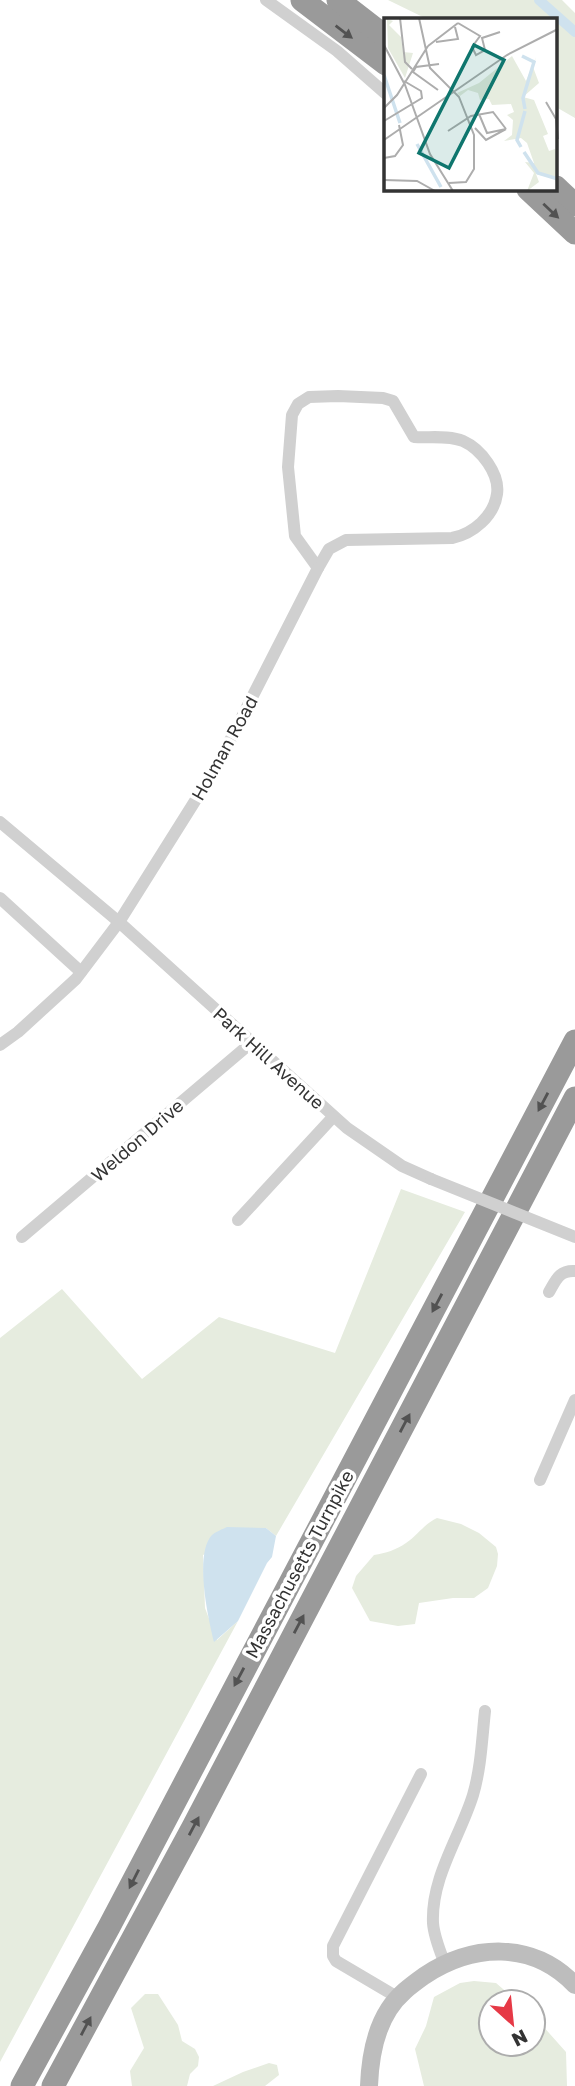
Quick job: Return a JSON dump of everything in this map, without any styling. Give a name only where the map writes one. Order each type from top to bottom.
[{"type":"highway","points":[[302,0],[384,62]]},
{"type":"highway","points":[[338,0],[384,35]]},
{"type":"highway","points":[[530,191],[575,233]]},
{"type":"highway","name":"Massachusetts Turnpike","points":[[22,2086],[109,1927],[575,1041]]},
{"type":"highway","name":"Massachusetts Turnpike","points":[[53,2086],[193,1827],[575,1098]]},
{"type":"street","points":[[266,0],[337,51],[384,92]]},
{"type":"street","name":"Holman Road","points":[[0,1045],[76,979],[119,922],[217,766],[329,549],[346,540],[452,538],[471,531],[484,520],[496,499],[497,487],[486,462],[475,448],[460,440],[414,437],[393,401],[383,398],[309,397],[299,404],[292,415],[289,479],[295,536],[318,568]]},
{"type":"street","name":"Park Hill Avenue","points":[[0,822],[119,922],[333,1117],[370,1146],[406,1169],[575,1237]]},
{"type":"street","points":[[0,898],[81,972]]},
{"type":"street","name":"Weldon Drive","points":[[22,1237],[251,1043]]},
{"type":"street","points":[[237,1220],[333,1117]]},
{"type":"street","points":[[549,1292],[560,1274],[575,1271]]},
{"type":"street","points":[[540,1480],[570,1425],[575,1400]]},
{"type":"street","points":[[445,1964],[433,1923],[435,1897],[479,1772],[485,1711]]},
{"type":"street","points":[[397,1997],[336,1961],[332,1956],[333,1946],[421,1774]]},
{"type":"street","points":[[369,2086],[376,2036],[397,1997],[445,1964],[472,1953],[517,1954],[555,1968],[575,1985]]},
{"type":"shaded area","points":[[388,0],[562,0],[575,13],[575,118],[558,108],[558,18],[425,18]]},
{"type":"shaded area","points":[[401,1189],[465,1212],[276,1536],[266,1528],[203,1555],[205,1608],[217,1640],[238,1621],[0,2062],[0,1338],[62,1289],[142,1379],[219,1317],[335,1353]]},
{"type":"shaded area","points":[[437,1518],[461,1524],[479,1533],[496,1547],[497,1566],[488,1588],[474,1598],[419,1603],[415,1624],[398,1626],[370,1621],[352,1588],[356,1576],[374,1555],[402,1545]]},
{"type":"shaded area","points":[[460,1983],[496,1983],[502,1988],[477,1988],[477,2058],[547,2058],[547,2031],[566,2052],[567,2086],[424,2086],[415,2049],[426,2026],[434,1997]]},
{"type":"shaded area","points":[[145,1994],[158,1994],[178,2025],[182,2041],[195,2049],[199,2057],[198,2066],[190,2074],[187,2086],[132,2086],[130,2071],[144,2048],[131,2008]]},
{"type":"shaded area","points":[[269,2063],[277,2065],[279,2075],[265,2086],[213,2086],[243,2072]]},
{"type":"water","points":[[227,1527],[266,1528],[276,1536],[272,1557],[238,1621],[214,1642],[204,1587],[204,1556],[212,1535]]},
{"type":"waterway","points":[[539,0],[575,32]]}]
